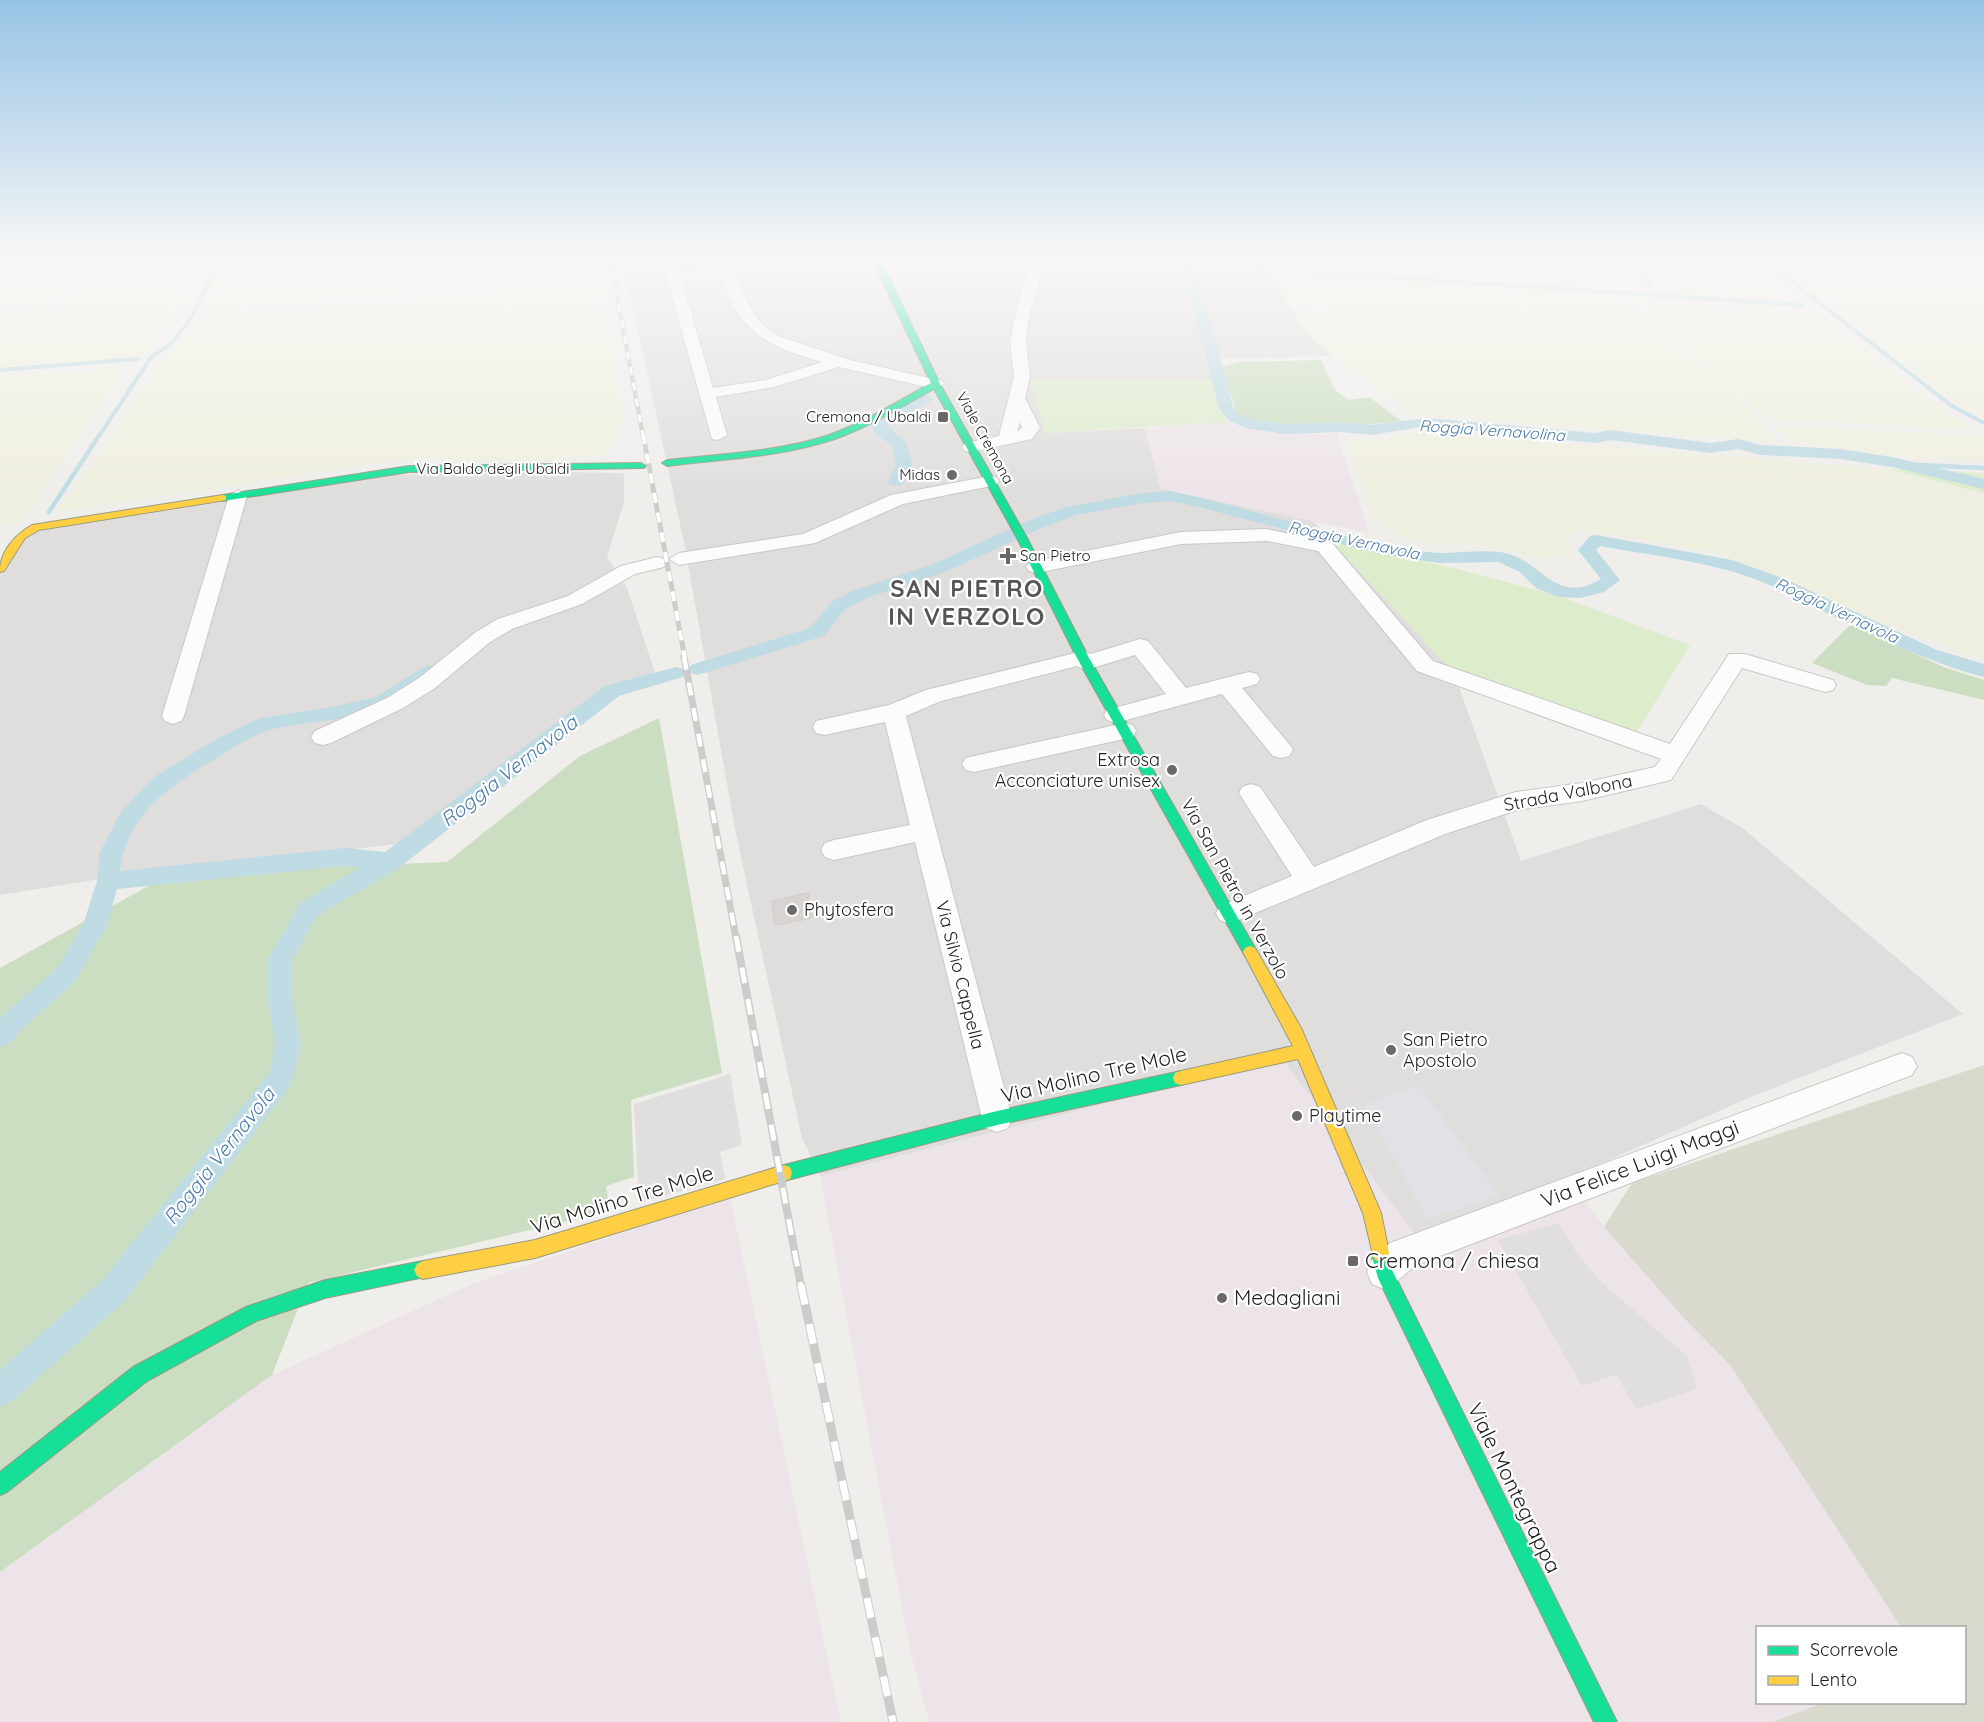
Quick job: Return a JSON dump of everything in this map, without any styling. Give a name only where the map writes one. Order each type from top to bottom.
[{"type":"street","points":[[691,337],[718,435]]},
{"type":"street","points":[[771,337],[841,361],[910,380],[936,384]]},
{"type":"street","name":"Viale Cremona","points":[[914,337],[936,384],[1022,538]]},
{"type":"street","points":[[1007,438],[1022,377],[1019,337]]},
{"type":"street","points":[[707,394],[768,384],[841,361]]},
{"type":"street","points":[[667,463],[817,441],[853,428],[936,384]]},
{"type":"street","points":[[971,447],[1026,435],[1031,428],[1018,400]]},
{"type":"street","name":"Via Baldo degli Ubaldi","points":[[0,569],[21,536],[36,527],[409,469],[461,466],[592,469],[641,466]]},
{"type":"street","points":[[679,559],[798,541],[898,499],[990,481]]},
{"type":"street","points":[[173,716],[238,496]]},
{"type":"street","points":[[1036,567],[1181,538],[1268,535],[1325,547],[1425,666],[1675,754]]},
{"type":"street","name":"Via San Pietro in Verzolo","points":[[1022,538],[1084,660],[1293,1028],[1372,1213],[1384,1272]]},
{"type":"street","points":[[323,737],[395,703],[428,683],[483,637],[505,624],[575,600],[628,570],[657,563]]},
{"type":"street","points":[[824,728],[894,711],[934,695],[1140,646],[1181,697]]},
{"type":"street","name":"Strada Valbona","points":[[1229,913],[1436,827],[1516,801],[1582,792],[1663,774],[1737,659],[1826,685]]},
{"type":"street","points":[[974,764],[1120,723],[1181,697],[1238,682],[1281,750]]},
{"type":"street","name":"Via Silvio Cappella","points":[[894,711],[997,1118]]},
{"type":"street","points":[[1251,793],[1309,880]]},
{"type":"street","points":[[834,850],[924,831]]},
{"type":"street","name":"Via Molino Tre Mole","points":[[0,1485],[140,1374],[252,1313],[325,1289],[535,1249],[780,1174],[997,1118],[1302,1051]]},
{"type":"street","name":"Via Felice Luigi Maggi","points":[[1384,1272],[1402,1256],[1419,1248],[1902,1066]]},
{"type":"street","name":"Viale Montegrappa","points":[[1384,1272],[1606,1722]]},
{"type":"shaded area","points":[[639,337],[1312,337],[1333,356],[1207,359],[1213,380],[1032,381],[1045,433],[1145,428],[1161,489],[1313,521],[1454,673],[1521,861],[1701,804],[1744,829],[1963,1014],[1753,1096],[1557,1183],[1416,1236],[820,1176],[802,1138],[735,829],[685,547]]},
{"type":"shaded area","points":[[1226,422],[1274,433],[1337,434],[1369,533],[1161,489],[1145,428]]},
{"type":"shaded area","points":[[624,473],[624,502],[607,557],[627,588],[655,673],[625,683],[397,844],[94,880],[0,895],[0,559],[15,535],[392,475]]},
{"type":"shaded area","points":[[1282,1059],[1416,1235],[1568,1178],[1604,1227],[1730,1365],[1900,1626],[1756,1626],[1756,1704],[1820,1704],[1773,1722],[929,1722],[910,1650],[820,1176]]},
{"type":"shaded area","points":[[1984,1065],[1984,1722],[1773,1722],[1820,1704],[1966,1704],[1966,1626],[1900,1626],[1730,1365],[1684,1318],[1604,1227],[1632,1183]]},
{"type":"shaded area","points":[[730,1074],[742,1145],[720,1152],[725,1179],[639,1203],[634,1104]]},
{"type":"shaded area","points":[[1418,1085],[1501,1196],[1427,1219],[1364,1104]]},
{"type":"shaded area","points":[[730,1197],[841,1722],[0,1722],[0,1572],[272,1375],[474,1283]]},
{"type":"shaded area","points":[[1558,1223],[1578,1255],[1603,1284],[1687,1356],[1697,1389],[1637,1409],[1616,1375],[1582,1386],[1498,1240]]},
{"type":"green space","points":[[0,337],[156,337],[140,361],[0,372]]},
{"type":"green space","points":[[187,337],[610,337],[624,420],[605,455],[517,461],[412,458],[57,512],[157,370]]},
{"type":"green space","points":[[1311,337],[1665,337],[1737,397],[1779,443],[1414,415]]},
{"type":"green space","points":[[1673,337],[1847,337],[1955,418],[1980,430],[1768,419]]},
{"type":"green space","points":[[1873,337],[1984,337],[1984,419],[1965,410]]},
{"type":"green space","points":[[1321,360],[1335,390],[1349,400],[1369,397],[1401,421],[1319,427],[1276,425],[1238,417],[1221,367],[1240,362]]},
{"type":"green space","points":[[122,368],[122,374],[20,522],[0,524],[0,377]]},
{"type":"green space","points":[[1213,380],[1226,422],[1045,433],[1031,381]]},
{"type":"green space","points":[[1772,426],[1984,435],[1984,461],[1887,455],[1797,443]]},
{"type":"green space","points":[[1420,431],[1887,469],[1984,495],[1984,658],[1960,652],[1849,609],[1717,553],[1579,529],[1569,533],[1571,552],[1541,558],[1485,545],[1420,543],[1400,537],[1374,514],[1348,450],[1349,443],[1358,440],[1381,441]]},
{"type":"green space","points":[[1887,469],[1984,473],[1984,493]]},
{"type":"green space","points":[[1331,541],[1458,569],[1559,596],[1690,645],[1635,735],[1467,691],[1454,673]]},
{"type":"green space","points":[[1850,625],[1946,668],[1984,680],[1984,700],[1892,678],[1886,686],[1867,685],[1812,663]]},
{"type":"green space","points":[[659,718],[722,1073],[631,1100],[634,1177],[606,1186],[610,1211],[308,1283],[272,1375],[0,1572],[0,968],[172,873],[447,862],[580,756]]},
{"type":"building","name":"Phytosfera","points":[[808,893],[812,918],[775,925],[772,901]]},
{"type":"waterway","points":[[99,436],[152,356],[176,337]]},
{"type":"waterway","name":"Roggia Vernavolina","points":[[1208,337],[1226,408],[1234,418],[1246,423],[1284,429],[1343,427],[1371,430],[1427,422],[1595,438],[1610,435],[1711,448],[1738,444],[1761,450],[1840,454],[1892,462],[1984,484]]},
{"type":"waterway","points":[[1864,337],[1952,406],[1984,423]]},
{"type":"waterway","points":[[0,370],[138,359]]},
{"type":"waterway","name":"Roggia Vernavolina","points":[[896,482],[904,465],[899,443],[880,431],[879,424],[925,399]]},
{"type":"waterway","points":[[49,512],[100,434]]},
{"type":"waterway","points":[[1899,464],[1984,468]]},
{"type":"waterway","name":"Roggia Vernavola","points":[[698,669],[817,632],[839,605],[861,594],[937,569],[1031,526],[1072,511],[1143,498],[1170,496],[1379,549],[1438,558],[1500,557],[1526,568],[1542,584],[1559,592],[1580,593],[1598,588],[1611,580],[1587,550],[1596,540],[1726,564],[1779,583],[1930,654],[1984,671]]},
{"type":"waterway","name":"Roggia Vernavolina","points":[[108,881],[111,852],[129,818],[161,782],[227,742],[267,723],[332,714],[382,702],[416,682],[427,671]]},
{"type":"waterway","name":"Roggia Vernavola","points":[[389,861],[408,849],[612,691],[676,673]]},
{"type":"waterway","points":[[108,881],[346,857],[389,861]]},
{"type":"waterway","name":"Roggia Vernavola","points":[[0,1391],[114,1290],[282,1077],[288,1043],[280,999],[280,959],[308,910],[389,861]]},
{"type":"waterway","name":"Roggia Vernavolina","points":[[0,1036],[14,1020],[66,975],[94,927],[108,881]]},
{"type":"railway","points":[[625,337],[643,436]]},
{"type":"railway","points":[[643,434],[685,659]]},
{"type":"railway","points":[[684,657],[736,938]]},
{"type":"railway","points":[[736,936],[801,1286]]},
{"type":"railway","points":[[801,1285],[893,1722]]},
{"type":"traffic: fast","points":[[914,337],[936,384],[1022,538],[1083,658],[1250,952]]},
{"type":"traffic: fast","points":[[667,463],[751,454],[814,442],[860,425],[936,384]]},
{"type":"traffic: fast","points":[[223,498],[409,469],[641,466]]},
{"type":"traffic: fast","points":[[784,1173],[997,1118],[1181,1078]]},
{"type":"traffic: fast","points":[[1380,1253],[1384,1272],[1606,1722]]},
{"type":"traffic: fast","points":[[0,1485],[140,1374],[252,1313],[325,1289],[423,1270]]},
{"type":"traffic: slow","points":[[0,569],[21,536],[36,527],[223,498]]},
{"type":"traffic: slow","points":[[1250,952],[1293,1028],[1372,1213],[1380,1253]]},
{"type":"traffic: slow","points":[[1181,1078],[1302,1051]]},
{"type":"traffic: slow","points":[[423,1270],[535,1249],[784,1173]]},
{"type":"place","name":"Cremona / Ubaldi","points":[[943,417]]},
{"type":"place","name":"Midas","points":[[952,475]]},
{"type":"place","name":"San Pietro","points":[[1008,556]]},
{"type":"place","name":"Extrosa Acconciature unisex","points":[[1172,770]]},
{"type":"place","name":"Phytosfera","points":[[792,910]]},
{"type":"place","name":"San Pietro Apostolo","points":[[1391,1050]]},
{"type":"place","name":"Playtime","points":[[1297,1116]]},
{"type":"place","name":"Cremona / chiesa","points":[[1353,1261]]},
{"type":"place","name":"Medagliani","points":[[1222,1298]]},
{"type":"district","name":"SAN PIETRO IN VERZOLO","points":[[967,603]]}]
